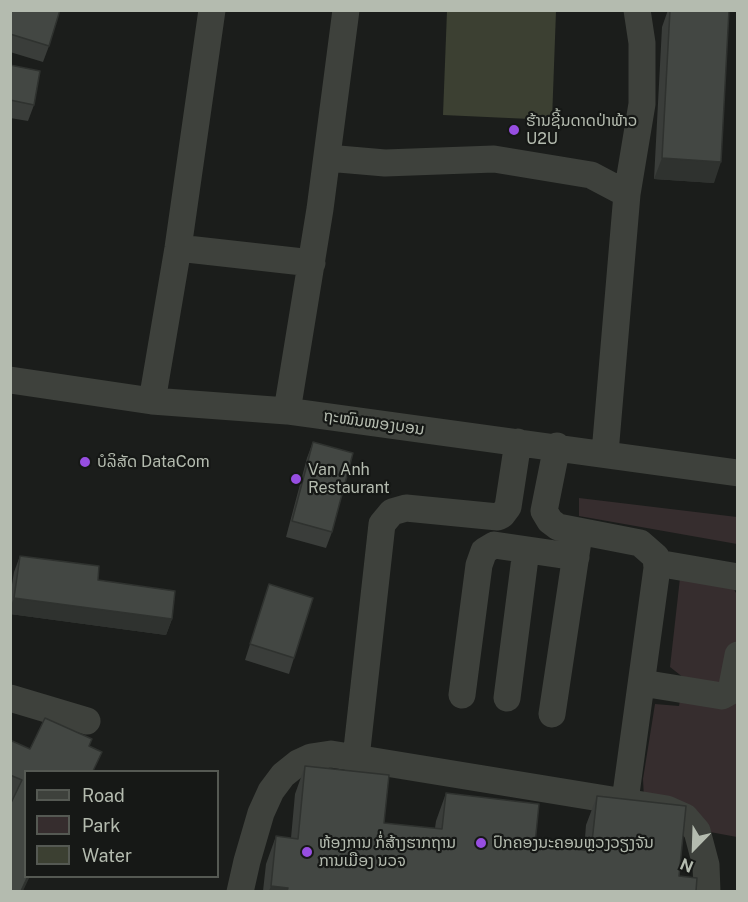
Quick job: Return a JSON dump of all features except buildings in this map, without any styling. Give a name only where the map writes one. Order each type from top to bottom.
[{"type":"street","points":[[152,401],[178,248],[212,10]]},
{"type":"street","points":[[287,411],[312,263],[346,10]]},
{"type":"street","points":[[605,453],[627,194],[642,104],[642,43],[638,10]]},
{"type":"street","points":[[327,158],[385,163],[494,159],[591,175],[627,194]]},
{"type":"street","points":[[178,248],[312,263]]},
{"type":"street","name":"ຖະໜົນໜອງບອນ","points":[[10,380],[152,401],[287,411],[738,472]]},
{"type":"street","points":[[356,758],[382,524],[392,512],[406,508],[489,516],[502,515],[508,507],[518,442]]},
{"type":"street","points":[[557,446],[544,511],[553,525],[578,544]]},
{"type":"street","points":[[462,695],[479,566],[489,516]]},
{"type":"street","points":[[484,550],[494,545],[526,550],[578,544],[640,543],[656,557],[642,683],[625,801]]},
{"type":"street","points":[[552,714],[578,544]]},
{"type":"street","points":[[507,698],[526,550]]},
{"type":"street","points":[[657,563],[738,577]]},
{"type":"street","points":[[642,683],[722,696],[731,692],[738,655]]},
{"type":"street","points":[[10,698],[87,721]]},
{"type":"street","points":[[240,891],[261,813],[272,791],[283,775],[298,763],[311,757],[331,754],[667,809],[685,817],[697,831],[706,865],[707,891]]},
{"type":"green space","points":[[579,498],[737,517],[737,544],[579,516]]},
{"type":"green space","points":[[680,578],[733,587],[738,597],[737,837],[645,820],[643,779],[655,704],[679,706],[684,678],[670,667]]},
{"type":"water","points":[[447,11],[556,11],[552,120],[443,115]]},
{"type":"place","name":"ຮ້ານຊີ້ນດາດປ່າພ້າວ U2U","points":[[514,130]]},
{"type":"place","name":"ບໍລິສັດ DataCom","points":[[85,462]]},
{"type":"place","name":"Van Anh Restaurant","points":[[296,479]]},
{"type":"place","name":"ປົກຄອງນະຄອນຫຼວງວຽງຈັນ","points":[[481,843]]},
{"type":"place","name":"ຫ້ອງການ ກໍ່ສ້າງຮາກຖານ ການເມືອງ ນວຈ","points":[[307,852]]}]
